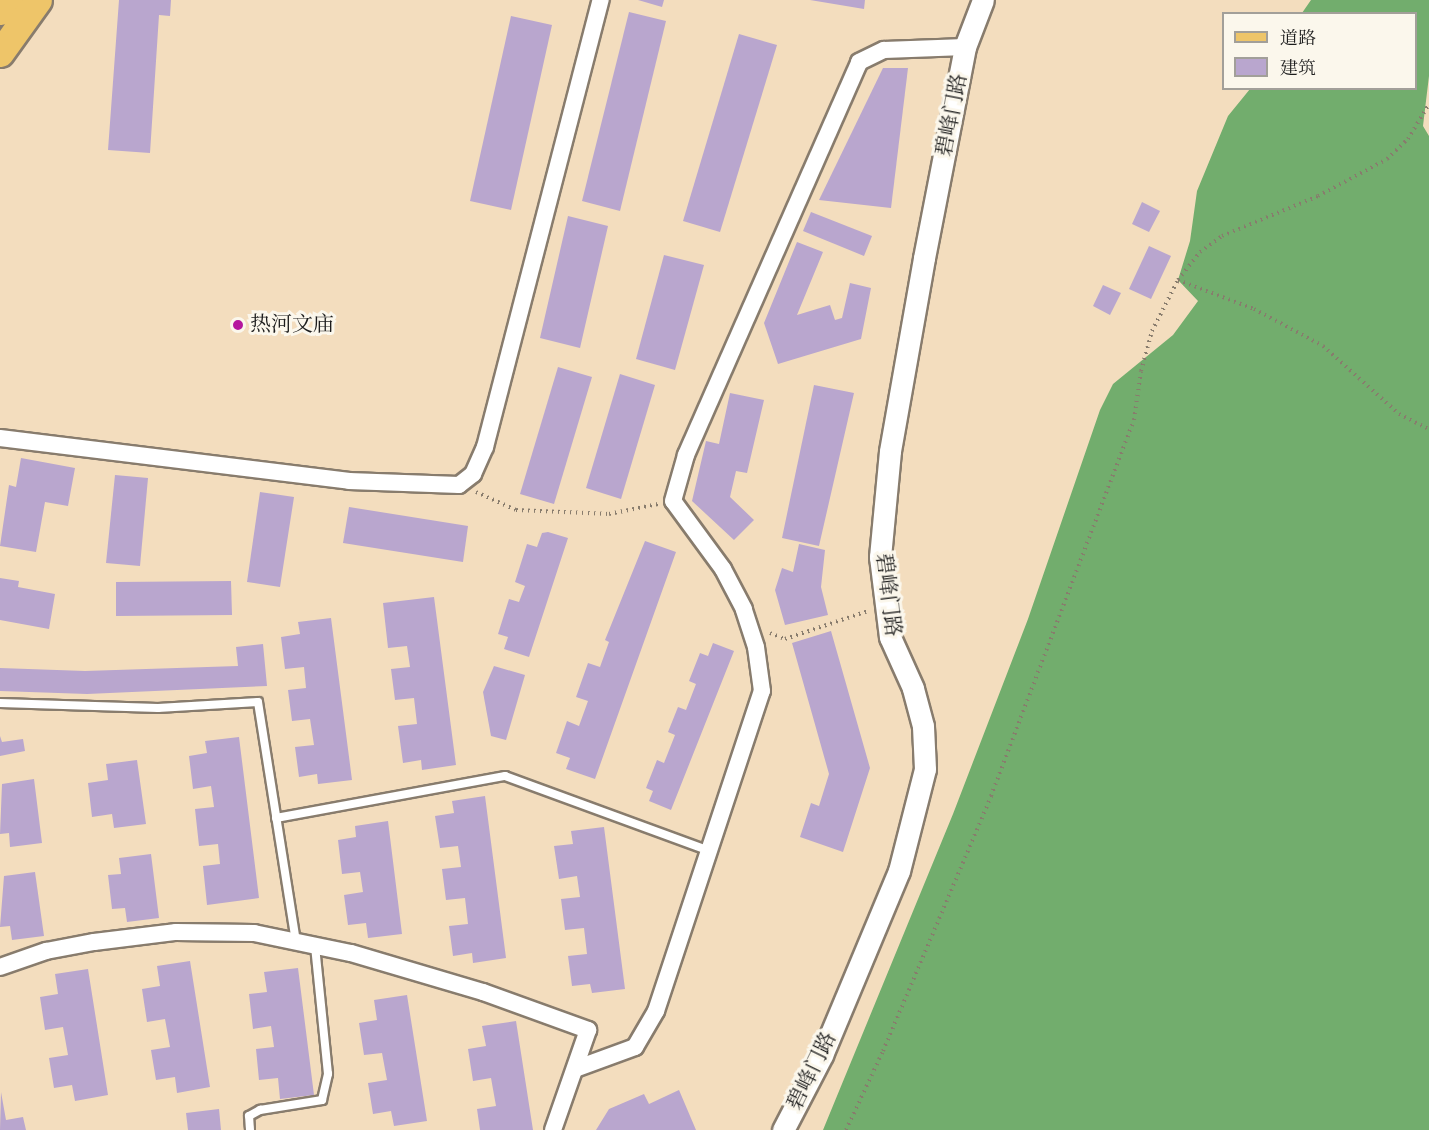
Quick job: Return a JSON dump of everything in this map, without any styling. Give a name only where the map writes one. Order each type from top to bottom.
[{"type":"main road","points":[[0,12],[8,0]]},
{"type":"main road","points":[[0,52],[38,0]]},
{"type":"street","points":[[0,438],[350,481],[459,485],[473,474],[485,447],[601,0]]},
{"type":"street","name":"碧峰门路","points":[[783,1130],[822,1055],[899,871],[925,769],[923,726],[913,688],[890,637],[880,557],[890,451],[965,47],[983,0]]},
{"type":"street","points":[[575,1070],[635,1047],[656,1011],[762,691],[756,647],[744,609],[723,569],[673,501],[686,455],[859,63],[884,50],[965,47]]},
{"type":"street","points":[[0,967],[46,951],[176,932],[254,933],[483,992],[588,1030],[553,1130]]},
{"type":"lane","points":[[0,703],[158,708],[258,702],[296,942]]},
{"type":"lane","points":[[276,818],[505,776],[710,851]]},
{"type":"lane","points":[[250,1130],[249,1116],[260,1110],[322,1100],[328,1074],[315,947]]},
{"type":"path","points":[[846,1130],[884,1052],[1010,746],[1134,420],[1141,371],[1152,332],[1178,280],[1200,252],[1222,236],[1318,196],[1387,159],[1408,139],[1429,104]]},
{"type":"path","points":[[1178,280],[1254,309],[1323,346],[1399,414],[1429,429]]},
{"type":"path","points":[[459,485],[516,510],[609,514],[673,501]]},
{"type":"path","points":[[768,632],[785,639],[886,605]]},
{"type":"green space","points":[[1311,0],[1429,0],[1429,76],[1423,126],[1429,136],[1429,1130],[823,1130],[953,814],[1028,619],[1100,410],[1113,384],[1173,335],[1198,301],[1178,280],[1190,241],[1197,191],[1228,116],[1249,90],[1417,90],[1417,12],[1303,12]]},
{"type":"building","points":[[119,0],[171,0],[170,16],[159,15],[150,153],[108,150]]},
{"type":"building","points":[[638,0],[664,0],[662,7]]},
{"type":"building","points":[[810,0],[865,0],[864,9]]},
{"type":"building","points":[[629,12],[666,21],[620,211],[582,201]]},
{"type":"building","points":[[511,16],[552,25],[511,210],[470,201]]},
{"type":"building","points":[[739,34],[777,45],[720,232],[683,221]]},
{"type":"building","points":[[883,68],[908,68],[891,208],[819,200]]},
{"type":"building","points":[[1142,202],[1160,211],[1149,232],[1132,224]]},
{"type":"building","points":[[811,212],[872,236],[864,256],[803,231]]},
{"type":"building","points":[[568,216],[608,226],[580,348],[540,338]]},
{"type":"building","points":[[797,242],[823,252],[797,315],[830,305],[835,320],[842,318],[850,283],[871,288],[861,339],[778,364],[764,323]]},
{"type":"building","points":[[1149,246],[1171,256],[1151,299],[1129,289]]},
{"type":"building","points":[[664,255],[704,265],[675,370],[636,359]]},
{"type":"building","points":[[1103,285],[1121,293],[1110,315],[1093,306]]},
{"type":"building","points":[[558,367],[592,377],[554,504],[520,494]]},
{"type":"building","points":[[620,374],[655,385],[621,499],[586,488]]},
{"type":"building","points":[[814,385],[854,393],[819,546],[782,538]]},
{"type":"building","points":[[730,393],[764,400],[747,473],[736,471],[730,497],[754,520],[734,540],[692,501],[706,441],[719,444]]},
{"type":"building","points":[[21,458],[75,468],[68,506],[45,502],[36,552],[0,546],[9,485],[16,487]]},
{"type":"building","points":[[115,475],[148,478],[140,566],[106,563]]},
{"type":"building","points":[[260,492],[294,497],[280,587],[247,582]]},
{"type":"building","points":[[349,507],[468,526],[463,562],[343,543]]},
{"type":"building","points":[[548,532],[568,538],[529,657],[504,649],[508,637],[498,634],[509,599],[519,602],[525,586],[515,582],[527,544],[537,547],[542,533]]},
{"type":"building","points":[[645,541],[676,552],[595,779],[566,769],[570,758],[556,753],[567,721],[579,726],[588,701],[576,697],[588,663],[600,667],[609,642],[605,640]]},
{"type":"building","points":[[799,544],[825,550],[821,587],[828,615],[785,625],[775,590],[782,568],[793,572]]},
{"type":"building","points":[[0,578],[19,581],[18,587],[55,594],[49,629],[0,620]]},
{"type":"building","points":[[231,581],[232,615],[116,616],[116,582]]},
{"type":"building","points":[[434,597],[456,765],[422,770],[421,760],[403,763],[398,726],[417,724],[414,698],[395,700],[391,669],[410,667],[407,646],[388,648],[383,603]]},
{"type":"building","points":[[331,618],[352,780],[318,784],[317,774],[299,777],[295,747],[314,745],[310,719],[292,721],[288,690],[306,688],[304,667],[285,669],[281,637],[300,634],[298,622]]},
{"type":"building","points":[[831,631],[870,768],[843,852],[800,837],[811,803],[819,806],[829,774],[792,643]]},
{"type":"building","points":[[713,643],[734,651],[671,810],[649,801],[653,791],[646,788],[657,760],[664,763],[675,735],[668,732],[678,707],[686,710],[696,684],[689,681],[700,653],[708,656]]},
{"type":"building","points":[[263,644],[267,686],[87,694],[0,691],[0,668],[85,671],[238,666],[236,647]]},
{"type":"building","points":[[494,666],[525,675],[506,740],[491,736],[483,692]]},
{"type":"building","points":[[0,736],[2,742],[23,739],[25,751],[0,756]]},
{"type":"building","points":[[239,737],[259,898],[207,905],[203,866],[220,864],[218,844],[199,846],[195,809],[214,807],[211,786],[193,789],[189,756],[207,753],[205,741]]},
{"type":"building","points":[[137,760],[146,824],[114,828],[112,814],[92,817],[88,783],[108,780],[106,764]]},
{"type":"building","points":[[34,779],[42,843],[10,847],[9,833],[0,834],[2,784]]},
{"type":"building","points":[[485,796],[506,958],[473,963],[472,953],[453,956],[449,926],[468,924],[465,898],[446,900],[442,869],[461,867],[458,846],[440,848],[435,816],[454,813],[452,801]]},
{"type":"building","points":[[388,821],[402,934],[368,938],[366,923],[348,925],[344,895],[363,892],[360,872],[342,874],[338,840],[356,837],[355,826]]},
{"type":"building","points":[[604,827],[625,989],[592,993],[590,984],[572,986],[568,956],[587,954],[584,928],[565,930],[561,899],[580,897],[577,876],[559,879],[554,846],[573,844],[571,831]]},
{"type":"building","points":[[151,854],[159,918],[127,922],[125,908],[112,909],[108,875],[121,874],[119,858]]},
{"type":"building","points":[[35,872],[44,936],[12,940],[10,926],[0,927],[4,876]]},
{"type":"building","points":[[190,961],[210,1087],[177,1093],[175,1077],[156,1080],[151,1050],[170,1047],[165,1019],[147,1022],[142,989],[160,986],[157,966]]},
{"type":"building","points":[[298,968],[314,1095],[280,1099],[278,1078],[259,1080],[256,1049],[274,1047],[271,1026],[253,1029],[249,994],[267,992],[264,972]]},
{"type":"building","points":[[88,969],[108,1095],[75,1101],[72,1085],[54,1088],[49,1058],[68,1055],[63,1027],[45,1030],[40,997],[58,994],[55,974]]},
{"type":"building","points":[[407,995],[427,1121],[394,1126],[391,1111],[373,1114],[368,1083],[387,1080],[382,1053],[364,1055],[359,1023],[377,1020],[374,1000]]},
{"type":"building","points":[[516,1021],[533,1130],[480,1130],[477,1109],[496,1106],[491,1078],[473,1081],[468,1049],[486,1046],[482,1026]]},
{"type":"building","points":[[679,1090],[696,1130],[596,1130],[609,1109],[644,1094],[649,1104]]},
{"type":"building","points":[[1,1092],[6,1120],[23,1117],[26,1130],[0,1130]]},
{"type":"building","points":[[219,1109],[221,1130],[188,1130],[186,1113]]},
{"type":"place","name":"热河文庙","points":[[238,325]]}]
